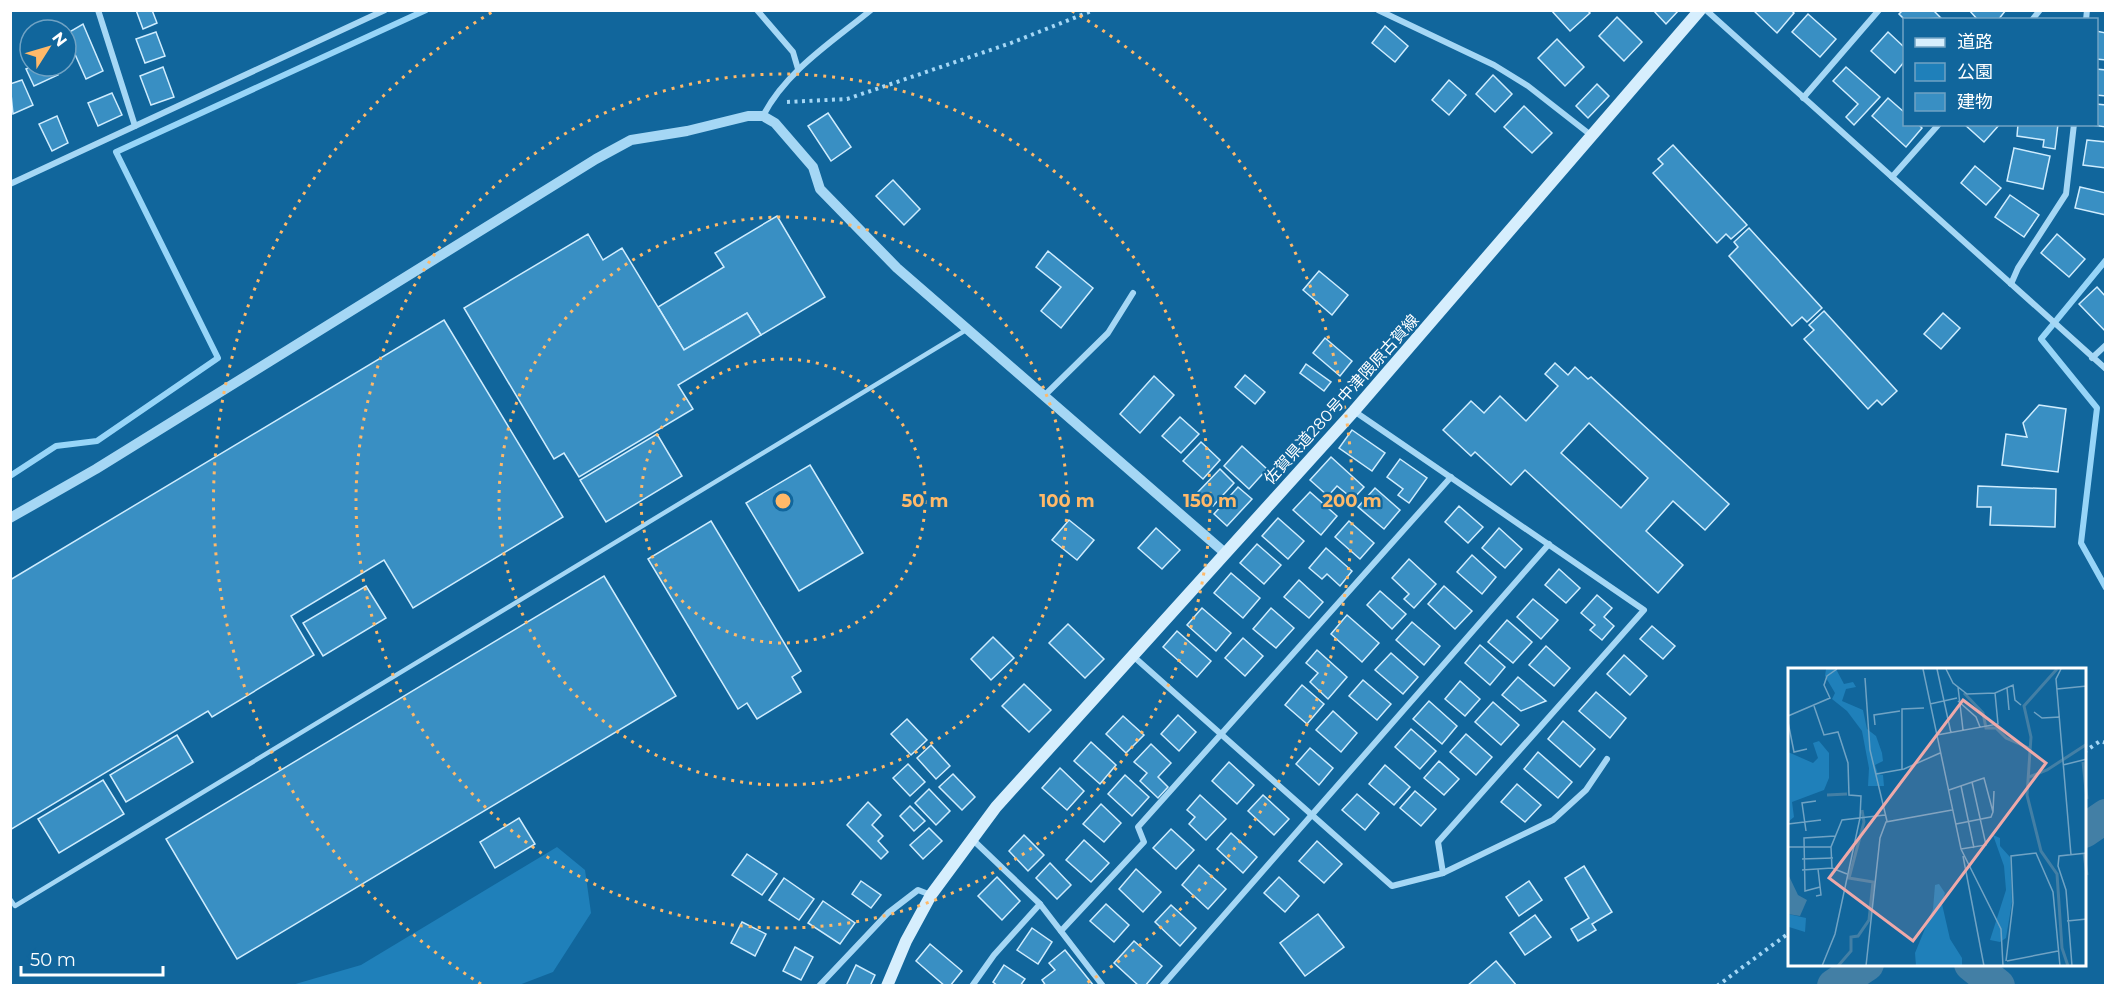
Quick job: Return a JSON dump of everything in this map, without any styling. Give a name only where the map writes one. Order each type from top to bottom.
[{"type":"main road","name":"佐賀県道280号中津隈原古賀線","points":[[887,986],[906,941],[931,895],[996,807],[1354,411],[1700,10]]},
{"type":"street","points":[[98,10],[135,126]]},
{"type":"street","points":[[10,184],[385,10]]},
{"type":"street","points":[[757,10],[793,52],[798,69]]},
{"type":"street","points":[[763,116],[771,100],[798,69],[871,10]]},
{"type":"street","points":[[1378,10],[1494,64],[1528,86],[1592,136]]},
{"type":"street","points":[[1706,10],[2106,369]]},
{"type":"street","points":[[1803,98],[1879,10]]},
{"type":"street","points":[[10,519],[106,463],[596,159],[631,140],[687,131],[748,116],[763,116],[775,123],[813,167],[820,189],[897,268],[1046,394],[1226,553]]},
{"type":"street","points":[[1892,177],[1937,126]]},
{"type":"street","points":[[2011,284],[2018,268],[2067,194],[2074,126]]},
{"type":"street","points":[[1046,394],[1108,333],[1133,293]]},
{"type":"street","points":[[2092,358],[2106,345]]},
{"type":"street","points":[[1354,411],[1644,610],[1437,842],[1443,873]]},
{"type":"street","points":[[1061,931],[1144,842],[1138,827],[1451,477]]},
{"type":"street","points":[[1162,986],[1549,544]]},
{"type":"street","points":[[1132,656],[1392,886],[1443,873],[1553,820],[1586,790],[1607,759]]},
{"type":"street","points":[[971,838],[1040,904],[1103,986]]},
{"type":"street","points":[[819,986],[888,913],[918,890],[931,895]]},
{"type":"street","points":[[972,986],[994,955],[1040,904]]},
{"type":"lane","points":[[10,898],[15,906],[968,329]]},
{"type":"path","points":[[763,116],[788,101],[847,99],[1011,43],[1094,10]]},
{"type":"path","points":[[2086,751],[2100,741],[2106,743]]},
{"type":"path","points":[[1717,986],[1788,934]]},
{"type":"green space","points":[[557,847],[585,870],[591,913],[553,972],[519,985],[292,985],[361,965]]},
{"type":"building","points":[[136,10],[152,10],[157,23],[143,29]]},
{"type":"building","points":[[1551,10],[1587,10],[1590,13],[1570,31]]},
{"type":"building","points":[[1653,10],[1679,10],[1666,24]]},
{"type":"building","points":[[1753,10],[1791,10],[1794,13],[1777,33]]},
{"type":"building","points":[[1903,10],[1933,10],[1941,18],[1903,18],[1899,14]]},
{"type":"building","points":[[1969,10],[2006,10],[2000,18],[1976,18]]},
{"type":"building","points":[[1808,14],[1836,39],[1820,57],[1792,32]]},
{"type":"building","points":[[1617,17],[1642,42],[1624,61],[1599,36]]},
{"type":"building","points":[[83,24],[103,71],[86,79],[78,61],[78,27]]},
{"type":"building","points":[[1385,26],[1408,46],[1395,62],[1372,43]]},
{"type":"building","points":[[2098,31],[2106,33],[2106,60],[2098,59]]},
{"type":"building","points":[[156,32],[165,56],[145,63],[136,39]]},
{"type":"building","points":[[1888,32],[1903,46],[1903,63],[1895,73],[1871,51]]},
{"type":"building","points":[[1557,39],[1584,67],[1565,86],[1538,58]]},
{"type":"building","points":[[163,67],[174,97],[151,105],[140,76]]},
{"type":"building","points":[[1846,67],[1880,97],[1854,125],[1846,117],[1858,104],[1833,81]]},
{"type":"building","points":[[2098,69],[2106,70],[2106,96],[2098,95]]},
{"type":"building","points":[[1493,75],[1512,94],[1495,112],[1476,94]]},
{"type":"building","points":[[30,78],[51,78],[34,86]]},
{"type":"building","points":[[22,80],[33,105],[13,114],[10,84]]},
{"type":"building","points":[[1449,80],[1466,95],[1449,115],[1432,100]]},
{"type":"building","points":[[1597,84],[1609,96],[1588,118],[1576,106]]},
{"type":"building","points":[[112,93],[122,115],[98,126],[88,103]]},
{"type":"building","points":[[1888,98],[1903,111],[1903,126],[1922,128],[1906,147],[1872,116]]},
{"type":"building","points":[[2098,104],[2106,105],[2106,127],[2098,126]]},
{"type":"building","points":[[1524,106],[1552,133],[1532,153],[1504,127]]},
{"type":"building","points":[[828,113],[851,147],[831,161],[808,126]]},
{"type":"building","points":[[57,116],[68,143],[52,151],[39,124]]},
{"type":"building","points":[[1966,126],[1998,126],[1984,142]]},
{"type":"building","points":[[2018,126],[2058,126],[2055,149],[2043,147],[2044,140],[2017,136]]},
{"type":"building","points":[[2087,140],[2106,142],[2106,168],[2083,165]]},
{"type":"building","points":[[1673,145],[1747,225],[1731,239],[1726,234],[1717,243],[1653,173],[1663,164],[1658,159]]},
{"type":"building","points":[[2014,148],[2050,156],[2043,189],[2007,181]]},
{"type":"building","points":[[1975,166],[2001,188],[1986,205],[1961,183]]},
{"type":"building","points":[[893,180],[920,209],[904,225],[876,196]]},
{"type":"building","points":[[2080,187],[2106,193],[2106,215],[2075,208]]},
{"type":"building","points":[[2010,195],[2039,215],[2024,237],[1995,217]]},
{"type":"building","points":[[777,216],[825,297],[761,335],[747,313],[684,350],[658,307],[724,267],[715,253]]},
{"type":"building","points":[[1749,228],[1822,308],[1807,322],[1802,317],[1792,326],[1729,256],[1738,247],[1734,242]]},
{"type":"building","points":[[588,234],[603,260],[622,248],[684,350],[747,313],[761,335],[678,385],[693,409],[579,477],[564,453],[554,459],[464,308]]},
{"type":"building","points":[[2057,234],[2085,259],[2069,277],[2041,253]]},
{"type":"building","points":[[1048,251],[1093,288],[1061,328],[1041,311],[1061,287],[1036,267]]},
{"type":"building","points":[[1319,271],[1348,295],[1332,315],[1303,290]]},
{"type":"building","points":[[2097,287],[2106,297],[2106,332],[2079,304]]},
{"type":"building","points":[[1824,311],[1897,391],[1882,405],[1877,400],[1868,409],[1804,339],[1814,330],[1809,325]]},
{"type":"building","points":[[1943,313],[1960,328],[1941,349],[1924,334]]},
{"type":"building","points":[[444,320],[563,517],[413,608],[384,560],[291,616],[314,655],[212,717],[208,711],[10,830],[10,580]]},
{"type":"building","points":[[1325,338],[1352,361],[1340,376],[1313,353]]},
{"type":"building","points":[[1555,363],[1568,375],[1575,367],[1588,379],[1591,377],[1729,504],[1705,530],[1673,501],[1646,531],[1683,565],[1658,593],[1525,470],[1511,485],[1475,452],[1471,456],[1443,430],[1471,401],[1484,413],[1500,396],[1526,421],[1558,386],[1545,374]],"holes":[[[1589,423],[1648,478],[1621,508],[1561,453]]]},
{"type":"building","points":[[1306,364],[1331,382],[1324,391],[1300,373]]},
{"type":"building","points":[[1245,375],[1265,392],[1255,404],[1235,387]]},
{"type":"building","points":[[1154,376],[1174,395],[1140,433],[1120,414]]},
{"type":"building","points":[[2039,405],[2066,409],[2058,472],[2002,465],[2006,434],[2027,437],[2023,423]]},
{"type":"building","points":[[1180,417],[1199,434],[1181,453],[1162,436]]},
{"type":"building","points":[[1352,430],[1385,453],[1372,471],[1339,448]]},
{"type":"building","points":[[657,434],[682,476],[606,522],[580,480]]},
{"type":"building","points":[[1201,442],[1220,460],[1203,479],[1183,461]]},
{"type":"building","points":[[1242,446],[1267,469],[1249,489],[1224,466]]},
{"type":"building","points":[[1331,457],[1364,487],[1353,499],[1337,486],[1328,496],[1310,480]]},
{"type":"building","points":[[1400,459],[1427,478],[1409,503],[1398,495],[1403,489],[1387,477]]},
{"type":"building","points":[[810,465],[863,553],[799,591],[746,503]]},
{"type":"building","points":[[1220,469],[1234,483],[1213,506],[1198,492]]},
{"type":"building","points":[[1978,486],[2056,489],[2055,527],[1990,525],[1991,507],[1977,507]]},
{"type":"building","points":[[1238,487],[1252,499],[1227,526],[1214,514]]},
{"type":"building","points":[[1375,488],[1400,510],[1384,529],[1358,507]]},
{"type":"building","points":[[1310,492],[1337,516],[1321,535],[1293,510]]},
{"type":"building","points":[[1459,506],[1483,527],[1468,543],[1445,522]]},
{"type":"building","points":[[1278,518],[1304,541],[1288,559],[1262,536]]},
{"type":"building","points":[[1069,520],[1094,540],[1077,560],[1052,540]]},
{"type":"building","points":[[711,521],[801,671],[792,677],[801,692],[757,719],[747,703],[738,709],[648,559]]},
{"type":"building","points":[[1349,521],[1374,543],[1360,559],[1335,537]]},
{"type":"building","points":[[1156,528],[1180,550],[1162,569],[1138,548]]},
{"type":"building","points":[[1499,528],[1522,549],[1505,568],[1482,548]]},
{"type":"building","points":[[1257,544],[1281,565],[1264,584],[1240,563]]},
{"type":"building","points":[[1326,548],[1352,571],[1340,586],[1327,574],[1322,579],[1309,568]]},
{"type":"building","points":[[1472,555],[1496,577],[1482,594],[1457,572]]},
{"type":"building","points":[[1409,559],[1436,584],[1414,608],[1404,599],[1409,594],[1392,578]]},
{"type":"building","points":[[1559,569],[1580,588],[1566,603],[1545,585]]},
{"type":"building","points":[[1231,573],[1260,598],[1243,618],[1214,593]]},
{"type":"building","points":[[604,576],[676,696],[237,959],[166,839]]},
{"type":"building","points":[[1299,580],[1323,602],[1309,618],[1284,597]]},
{"type":"building","points":[[366,586],[386,618],[323,656],[303,623]]},
{"type":"building","points":[[1444,586],[1472,611],[1455,629],[1428,604]]},
{"type":"building","points":[[1380,591],[1406,614],[1392,629],[1367,605]]},
{"type":"building","points":[[1597,595],[1612,608],[1604,617],[1614,626],[1602,640],[1590,630],[1595,625],[1581,613]]},
{"type":"building","points":[[1533,599],[1558,620],[1541,639],[1517,617]]},
{"type":"building","points":[[1202,608],[1231,633],[1216,651],[1187,625]]},
{"type":"building","points":[[1271,608],[1294,628],[1276,648],[1253,629]]},
{"type":"building","points":[[1347,615],[1379,643],[1362,662],[1331,634]]},
{"type":"building","points":[[1507,620],[1532,642],[1513,663],[1488,642]]},
{"type":"building","points":[[1412,622],[1440,646],[1424,665],[1396,640]]},
{"type":"building","points":[[1068,624],[1104,659],[1085,678],[1049,643]]},
{"type":"building","points":[[1652,626],[1675,646],[1663,659],[1640,639]]},
{"type":"building","points":[[1177,631],[1211,661],[1197,677],[1163,647]]},
{"type":"building","points":[[993,637],[1014,658],[991,680],[971,659]]},
{"type":"building","points":[[1243,638],[1263,656],[1245,676],[1225,658]]},
{"type":"building","points":[[1480,645],[1505,667],[1490,685],[1465,663]]},
{"type":"building","points":[[1546,646],[1570,668],[1554,686],[1529,665]]},
{"type":"building","points":[[1317,650],[1347,677],[1328,699],[1310,682],[1318,673],[1306,663]]},
{"type":"building","points":[[1391,653],[1418,677],[1403,694],[1375,670]]},
{"type":"building","points":[[1624,655],[1647,676],[1630,695],[1607,674]]},
{"type":"building","points":[[1518,677],[1546,701],[1521,711],[1502,695]]},
{"type":"building","points":[[1363,680],[1391,704],[1377,720],[1349,696]]},
{"type":"building","points":[[1460,681],[1480,699],[1465,716],[1445,699]]},
{"type":"building","points":[[1024,684],[1051,710],[1029,732],[1002,706]]},
{"type":"building","points":[[1302,685],[1324,704],[1307,724],[1285,705]]},
{"type":"building","points":[[1596,692],[1626,718],[1610,738],[1579,711]]},
{"type":"building","points":[[1429,701],[1457,726],[1442,744],[1413,719]]},
{"type":"building","points":[[1493,702],[1519,725],[1501,745],[1475,722]]},
{"type":"building","points":[[1333,711],[1357,733],[1341,752],[1316,730]]},
{"type":"building","points":[[1178,715],[1196,732],[1179,751],[1161,734]]},
{"type":"building","points":[[1123,716],[1144,735],[1126,753],[1106,734]]},
{"type":"building","points":[[907,719],[927,740],[911,755],[891,734]]},
{"type":"building","points":[[1563,721],[1595,749],[1580,767],[1548,739]]},
{"type":"building","points":[[1411,729],[1436,751],[1420,769],[1395,747]]},
{"type":"building","points":[[1466,734],[1492,757],[1476,775],[1450,752]]},
{"type":"building","points":[[177,735],[193,762],[126,802],[110,775]]},
{"type":"building","points":[[1091,742],[1116,765],[1100,784],[1074,761]]},
{"type":"building","points":[[1151,744],[1171,763],[1158,777],[1168,787],[1158,798],[1140,781],[1147,773],[1134,762]]},
{"type":"building","points":[[931,745],[950,766],[936,779],[917,758]]},
{"type":"building","points":[[1310,748],[1333,768],[1319,785],[1296,764]]},
{"type":"building","points":[[1538,752],[1572,782],[1558,798],[1524,769]]},
{"type":"building","points":[[1439,761],[1459,779],[1444,795],[1424,778]]},
{"type":"building","points":[[1229,762],[1254,785],[1237,804],[1212,781]]},
{"type":"building","points":[[908,764],[925,782],[910,796],[893,778]]},
{"type":"building","points":[[1385,765],[1410,787],[1394,805],[1369,784]]},
{"type":"building","points":[[1060,768],[1084,791],[1067,810],[1042,788]]},
{"type":"building","points":[[953,774],[975,797],[962,810],[939,787]]},
{"type":"building","points":[[1125,775],[1149,797],[1132,816],[1108,794]]},
{"type":"building","points":[[103,780],[124,814],[59,853],[38,819]]},
{"type":"building","points":[[1517,784],[1541,805],[1525,822],[1501,802]]},
{"type":"building","points":[[929,789],[950,811],[936,825],[915,803]]},
{"type":"building","points":[[1415,791],[1436,809],[1421,826],[1400,808]]},
{"type":"building","points":[[1357,794],[1379,813],[1365,830],[1342,810]]},
{"type":"building","points":[[1200,795],[1226,819],[1206,840],[1189,824],[1195,817],[1187,810]]},
{"type":"building","points":[[1263,795],[1289,819],[1274,835],[1248,811]]},
{"type":"building","points":[[868,802],[881,815],[872,825],[883,836],[878,841],[888,852],[881,859],[847,825]]},
{"type":"building","points":[[1101,804],[1121,823],[1104,842],[1083,824]]},
{"type":"building","points":[[910,806],[925,821],[914,831],[900,816]]},
{"type":"building","points":[[519,818],[535,844],[495,868],[480,842]]},
{"type":"building","points":[[929,828],[942,841],[923,859],[910,845]]},
{"type":"building","points":[[1171,829],[1194,850],[1176,869],[1153,848]]},
{"type":"building","points":[[1231,833],[1257,857],[1243,873],[1217,849]]},
{"type":"building","points":[[1024,835],[1044,855],[1028,871],[1009,851]]},
{"type":"building","points":[[1084,840],[1109,863],[1091,882],[1066,860]]},
{"type":"building","points":[[1317,841],[1342,864],[1324,883],[1299,861]]},
{"type":"building","points":[[747,854],[777,874],[762,895],[732,875]]},
{"type":"building","points":[[1050,863],[1071,885],[1057,899],[1036,878]]},
{"type":"building","points":[[1199,865],[1226,889],[1208,909],[1182,885]]},
{"type":"building","points":[[1584,866],[1612,912],[1592,924],[1596,930],[1578,941],[1571,929],[1589,918],[1565,878]]},
{"type":"building","points":[[1136,869],[1161,892],[1143,912],[1119,889]]},
{"type":"building","points":[[997,877],[1020,901],[1002,920],[978,896]]},
{"type":"building","points":[[1279,877],[1299,896],[1285,912],[1264,893]]},
{"type":"building","points":[[784,878],[814,899],[799,920],[769,900]]},
{"type":"building","points":[[861,881],[881,895],[871,908],[852,894]]},
{"type":"building","points":[[1529,881],[1542,900],[1519,916],[1506,897]]},
{"type":"building","points":[[823,901],[855,923],[840,944],[808,923]]},
{"type":"building","points":[[1106,904],[1129,925],[1114,942],[1090,921]]},
{"type":"building","points":[[1171,905],[1196,928],[1180,946],[1155,922]]},
{"type":"building","points":[[1318,914],[1344,947],[1305,976],[1280,943]]},
{"type":"building","points":[[1535,915],[1551,937],[1525,955],[1510,933]]},
{"type":"building","points":[[742,922],[766,934],[755,956],[731,943]]},
{"type":"building","points":[[1032,928],[1052,942],[1038,964],[1017,950]]},
{"type":"building","points":[[1134,941],[1162,966],[1145,986],[1139,986],[1114,963]]},
{"type":"building","points":[[930,944],[962,971],[950,986],[945,986],[916,961]]},
{"type":"building","points":[[795,947],[813,957],[801,980],[783,971]]},
{"type":"building","points":[[1065,950],[1094,986],[1046,986],[1042,980],[1055,970],[1049,963]]},
{"type":"building","points":[[1496,961],[1517,986],[1467,986]]},
{"type":"building","points":[[856,965],[875,975],[870,986],[846,986]]},
{"type":"building","points":[[1004,965],[1025,979],[1020,986],[998,986],[993,982]]},
{"type":"waterway","points":[[10,476],[56,446],[97,441],[218,358],[116,152],[426,10]]},
{"type":"waterway","points":[[2106,260],[2041,339],[2097,408],[2081,543],[2106,588]]},
{"type":"waterway","points":[[2086,830],[2106,816]]},
{"type":"waterway","points":[[1834,986],[1864,966]]},
{"type":"waterway","points":[[1973,966],[1998,986]]}]
